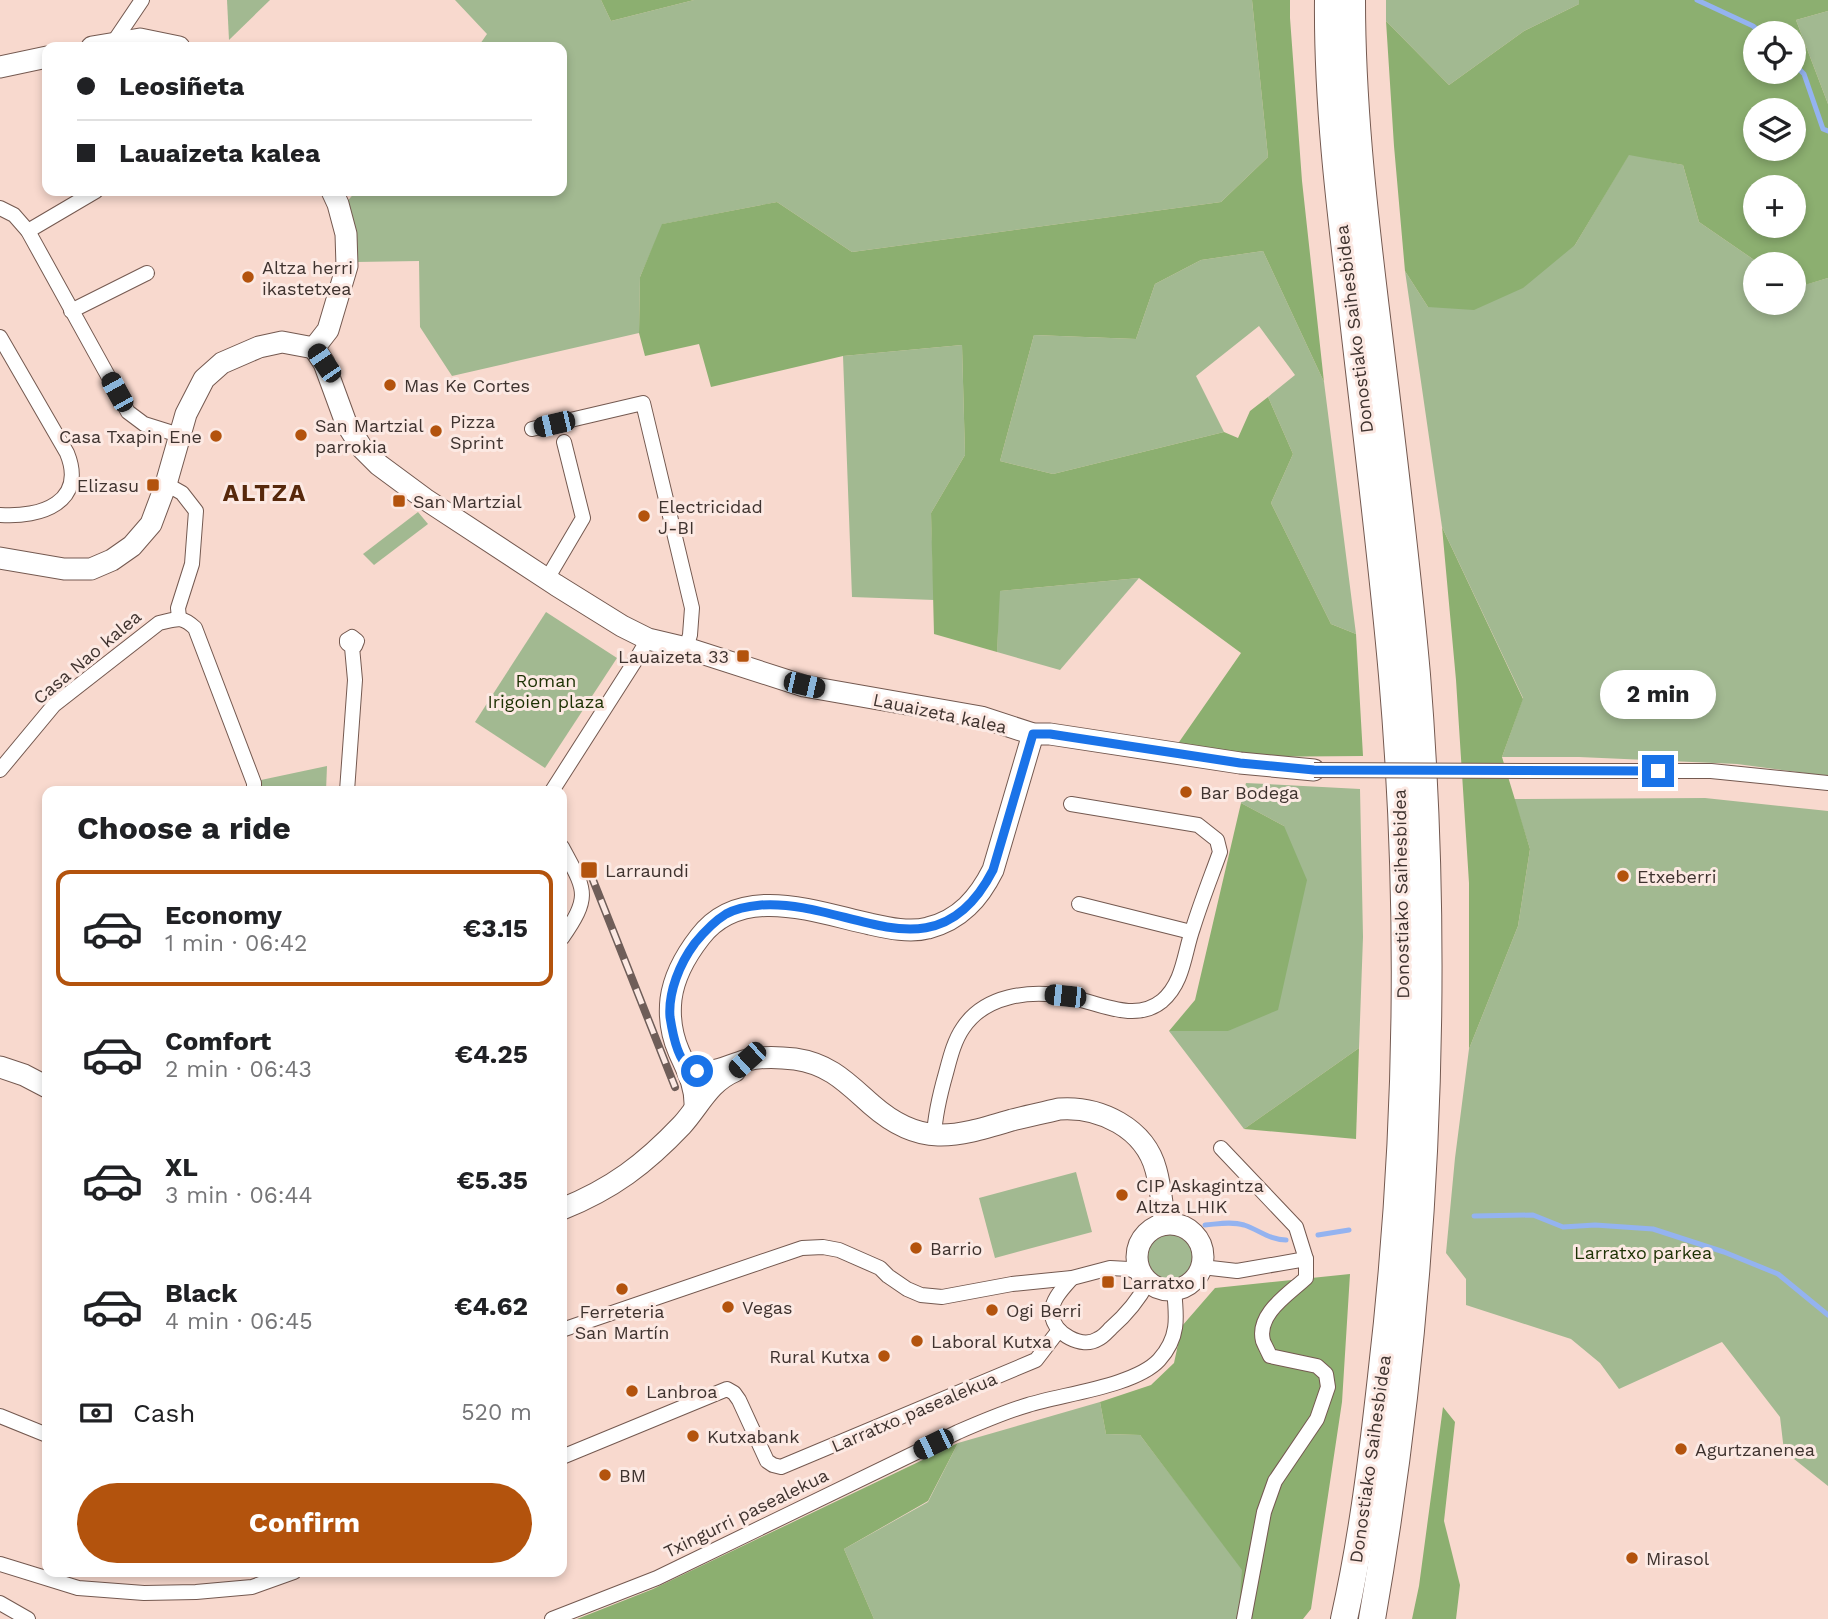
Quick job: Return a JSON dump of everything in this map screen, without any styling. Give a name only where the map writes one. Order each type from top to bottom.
[{"type":"highway","name":"Donostiako Saihesbidea","points":[[1328,0],[1329,71],[1335,156],[1381,556],[1392,677],[1400,800],[1404,954],[1401,1114],[1386,1335],[1369,1481],[1344,1619]]},
{"type":"highway","name":"Donostiako Saihesbidea","points":[[1352,0],[1360,164],[1416,674],[1424,797],[1428,955],[1425,1115],[1418,1254],[1393,1487],[1372,1619]]},
{"type":"street","points":[[105,42],[142,0]]},
{"type":"street","points":[[121,42],[140,39],[154,42]]},
{"type":"street","points":[[0,67],[42,58]]},
{"type":"street","points":[[28,231],[88,196]]},
{"type":"street","points":[[0,558],[64,569],[91,569],[112,560],[132,546],[151,524],[166,484],[186,414],[204,379],[222,363],[259,346],[282,342],[314,348],[328,330],[347,267],[346,234],[334,196]]},
{"type":"street","points":[[0,208],[14,215],[28,231],[128,412],[144,424],[179,435]]},
{"type":"street","points":[[71,311],[147,272]]},
{"type":"street","points":[[0,337],[72,465],[71,485],[56,505],[23,516],[0,514]]},
{"type":"street","name":"Lauaizeta kalea","points":[[314,348],[324,363],[346,423],[362,448],[388,473],[425,499],[547,579],[648,639],[686,648],[804,685],[981,717],[1033,734],[1050,734],[1240,763],[1314,770],[1710,771],[1828,783]]},
{"type":"street","points":[[532,429],[643,403],[692,608],[686,648]]},
{"type":"street","points":[[547,579],[583,518],[564,442]]},
{"type":"street","points":[[166,484],[182,493],[196,511],[192,564],[178,608],[179,618],[187,620],[195,628],[254,786]]},
{"type":"street","name":"Casa Nao kalea","points":[[0,770],[54,705],[159,623],[179,618]]},
{"type":"street","points":[[555,786],[648,639]]},
{"type":"street","points":[[347,786],[355,680],[352,647]]},
{"type":"street","points":[[796,1059],[766,1066],[713,1085],[705,1084],[694,1077],[678,1051],[670,1015],[671,997],[678,972],[690,950],[706,929],[727,913],[752,906],[775,904],[794,907],[888,928],[926,929],[953,918],[968,907],[983,890],[993,870],[1033,734]]},
{"type":"street","points":[[934,1136],[935,1115],[954,1046],[962,1028],[974,1014],[1014,995],[1040,993],[1065,996],[1129,1012],[1147,1010],[1173,989],[1181,973],[1191,932],[1220,852],[1217,840],[1198,825],[1071,804]]},
{"type":"street","points":[[567,856],[582,883],[583,895],[580,907],[567,929]]},
{"type":"street","points":[[1079,904],[1191,932]]},
{"type":"street","points":[[686,1066],[705,1073],[716,1072],[763,1057],[796,1059],[820,1065],[842,1078],[884,1116],[900,1126],[934,1136],[961,1134],[1059,1110],[1076,1108],[1093,1111],[1114,1119],[1132,1131],[1147,1149],[1156,1169],[1165,1224]]},
{"type":"street","points":[[567,1207],[612,1186],[635,1170],[677,1129],[718,1080],[747,1060]]},
{"type":"street","points":[[686,1066],[695,1092],[695,1107]]},
{"type":"street","points":[[0,1067],[42,1084]]},
{"type":"street","points":[[1221,1148],[1296,1227],[1306,1259],[1306,1278],[1274,1307],[1263,1322],[1263,1339],[1270,1356],[1317,1366],[1326,1374],[1328,1387],[1317,1419],[1275,1480],[1264,1512],[1244,1619]]},
{"type":"street","points":[[567,1328],[802,1248],[823,1247],[853,1255],[880,1268],[920,1295],[942,1297],[1012,1284],[1072,1278],[1110,1268],[1129,1269],[1145,1278],[1156,1287],[1174,1290],[1183,1288],[1198,1276],[1202,1267],[1201,1245],[1195,1235],[1176,1224],[1154,1227],[1146,1234],[1137,1253],[1145,1278],[1134,1307],[1098,1340],[1085,1343],[1070,1339],[1059,1330],[1052,1316],[1053,1303],[1072,1278]]},
{"type":"street","points":[[1202,1267],[1237,1270],[1306,1259]]},
{"type":"street","name":"Txingurri pasealekua","points":[[552,1619],[657,1578],[958,1432],[1029,1404],[1117,1382],[1150,1368],[1168,1347],[1175,1331],[1177,1317],[1174,1290]]},
{"type":"street","name":"Larratxo pasealekua","points":[[567,1455],[727,1389],[739,1400],[767,1461],[781,1467],[1036,1360],[1059,1330]]},
{"type":"street","points":[[0,1416],[42,1432]]},
{"type":"street","points":[[0,1564],[42,1577]]},
{"type":"street","points":[[42,1577],[78,1588],[156,1593],[252,1587],[280,1577]]},
{"type":"street","points":[[0,1603],[28,1619]]},
{"type":"green space","points":[[227,0],[270,0],[229,40]]},
{"type":"green space","points":[[455,0],[601,0],[611,21],[694,0],[1252,0],[1268,157],[1221,202],[852,252],[777,202],[663,224],[640,277],[639,333],[452,376],[420,327],[419,261],[356,262],[345,204],[352,196],[567,196],[567,42],[481,42],[487,34]]},
{"type":"green space","points":[[601,0],[694,0],[611,21]]},
{"type":"green space","points":[[1252,0],[1290,0],[1302,181],[1324,382],[1263,251],[1201,260],[1155,284],[1136,339],[1034,335],[1000,461],[1053,474],[1224,432],[1238,438],[1250,411],[1268,397],[1293,454],[1271,503],[1331,624],[1356,634],[1363,756],[1252,757],[1177,745],[1241,653],[1139,578],[1000,591],[997,652],[934,634],[931,513],[965,455],[962,345],[843,356],[711,387],[699,344],[645,356],[639,333],[640,277],[662,224],[777,202],[852,252],[1221,202],[1268,157]]},
{"type":"green space","points":[[1386,0],[1579,0],[1579,4],[1524,31],[1449,85],[1386,21]]},
{"type":"green space","points":[[1579,0],[1828,0],[1828,11],[1796,21],[1743,21],[1743,84],[1806,84],[1806,46],[1828,104],[1828,278],[1806,285],[1806,252],[1743,252],[1699,222],[1683,165],[1629,155],[1575,245],[1523,288],[1474,310],[1428,307],[1405,271],[1386,21],[1449,85],[1524,31],[1579,4]]},
{"type":"green space","points":[[1828,11],[1828,104],[1806,46],[1806,21],[1796,20]]},
{"type":"green space","points":[[1629,154],[1683,165],[1699,222],[1743,252],[1743,315],[1806,315],[1806,284],[1828,278],[1828,776],[1737,764],[1579,757],[1502,757],[1523,698],[1442,527],[1405,271],[1428,307],[1575,245]]},
{"type":"green space","points":[[1263,251],[1324,382],[1356,634],[1331,624],[1271,503],[1293,454],[1268,397],[1295,375],[1259,326],[1196,376],[1224,432],[1053,474],[1000,461],[1034,335],[1136,339],[1155,284],[1201,260]]},
{"type":"green space","points":[[962,345],[965,455],[931,513],[934,600],[852,597],[843,356]]},
{"type":"green space","points":[[418,512],[428,524],[374,565],[363,554]]},
{"type":"green space","points":[[1442,527],[1523,699],[1502,757],[1530,849],[1518,926],[1469,1049],[1469,883],[1456,680]]},
{"type":"green space","points":[[1139,578],[1060,670],[997,652],[999,591]]},
{"type":"green space","name":"Roman Irigoien plaza","points":[[546,612],[617,658],[545,768],[475,722]]},
{"type":"green space","points":[[327,766],[326,786],[261,786],[261,780]]},
{"type":"green space","points":[[1246,783],[1360,789],[1363,937],[1359,1048],[1244,1129],[1169,1031],[1228,1031],[1284,826],[1241,803]]},
{"type":"green space","name":"Larratxo parkea","points":[[1705,798],[1828,811],[1828,1486],[1784,1451],[1780,1417],[1722,1342],[1619,1389],[1600,1363],[1571,1339],[1466,1305],[1466,1279],[1446,1253],[1469,1049],[1518,926],[1530,849],[1514,799]]},
{"type":"green space","points":[[1241,803],[1284,826],[1307,880],[1278,1010],[1228,1031],[1169,1031],[1195,1000]]},
{"type":"green space","points":[[1359,1048],[1356,1139],[1244,1129]]},
{"type":"green space","points":[[1076,1172],[1092,1232],[995,1258],[979,1198]]},
{"type":"green space","points":[[1170,1234],[1186,1241],[1193,1257],[1186,1273],[1170,1280],[1154,1273],[1147,1257],[1154,1241]]},
{"type":"green space","points":[[1350,1274],[1342,1402],[1311,1609],[1303,1619],[1238,1619],[1242,1570],[1140,1435],[1106,1434],[1100,1402],[1151,1385],[1174,1363],[1182,1326],[1215,1288]]},
{"type":"green space","points":[[1100,1402],[1106,1434],[1140,1435],[1243,1570],[1238,1619],[874,1619],[844,1549],[928,1502],[958,1443]]},
{"type":"green space","points":[[1443,1407],[1455,1422],[1444,1521],[1460,1585],[1456,1619],[1412,1619],[1419,1586]]},
{"type":"green space","points":[[958,1443],[928,1501],[844,1549],[874,1619],[577,1619],[653,1589]]},
{"type":"waterway","points":[[1697,0],[1743,21]]},
{"type":"waterway","points":[[1806,80],[1823,129],[1828,131]]},
{"type":"waterway","points":[[1474,1216],[1533,1215],[1563,1227],[1595,1225],[1653,1229],[1724,1252],[1778,1274],[1828,1315]]},
{"type":"waterway","points":[[1205,1225],[1239,1224],[1286,1240]]},
{"type":"waterway","points":[[1318,1235],[1349,1230]]},
{"type":"railway","points":[[589,870],[675,1087]]},
{"type":"place","name":"Altza herri ikastetxea","points":[[248,277]]},
{"type":"place","name":"Mas Ke Cortes","points":[[390,385]]},
{"type":"place","name":"Pizza Sprint","points":[[436,431]]},
{"type":"place","name":"San Martzial parrokia","points":[[301,435]]},
{"type":"place","name":"Casa Txapin Ene","points":[[216,436]]},
{"type":"place","name":"Elizasu","points":[[153,485]]},
{"type":"place","name":"San Martzial","points":[[399,501]]},
{"type":"place","name":"Electricidad J-BI","points":[[644,516]]},
{"type":"place","name":"Lauaizeta 33","points":[[743,656]]},
{"type":"place","name":"Bar Bodega","points":[[1186,792]]},
{"type":"place","name":"Larraundi","points":[[589,870]]},
{"type":"place","name":"Etxeberri","points":[[1623,876]]},
{"type":"place","name":"CIP Askagintza Altza LHIK","points":[[1122,1195]]},
{"type":"place","name":"Barrio","points":[[916,1248]]},
{"type":"place","name":"Larratxo I","points":[[1108,1282]]},
{"type":"place","name":"Ferreteria San Martín","points":[[622,1289]]},
{"type":"place","name":"Vegas","points":[[728,1307]]},
{"type":"place","name":"Ogi Berri","points":[[992,1310]]},
{"type":"place","name":"Laboral Kutxa","points":[[917,1341]]},
{"type":"place","name":"Rural Kutxa","points":[[884,1356]]},
{"type":"place","name":"Lanbroa","points":[[632,1391]]},
{"type":"place","name":"Kutxabank","points":[[693,1436]]},
{"type":"place","name":"Agurtzanenea","points":[[1681,1449]]},
{"type":"place","name":"BM","points":[[605,1475]]},
{"type":"place","name":"Mirasol","points":[[1632,1558]]},
{"type":"district","name":"ALTZA","points":[[265,493]]},
{"type":"route","points":[[697,1071],[686,1066],[678,1051],[670,1015],[671,997],[678,972],[706,929],[727,913],[752,906],[775,904],[888,928],[926,929],[953,918],[968,907],[983,890],[993,870],[1033,734],[1050,734],[1240,763],[1314,770],[1658,771]]}]
